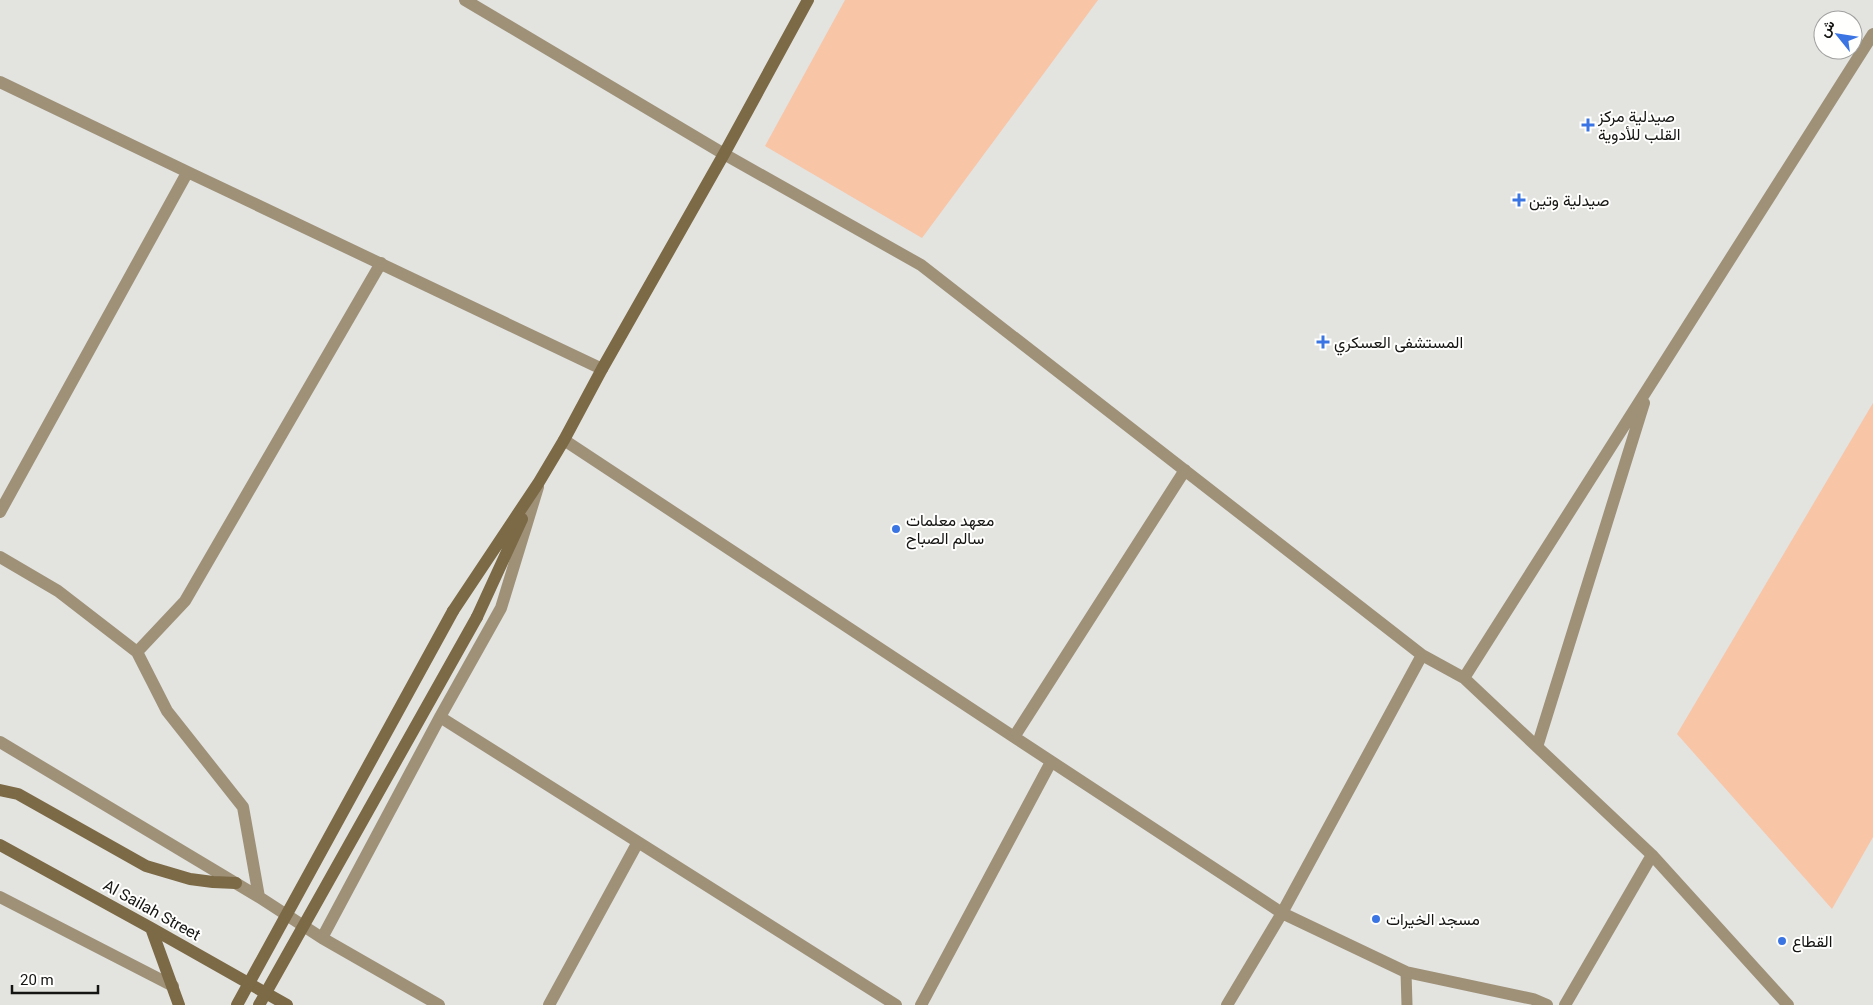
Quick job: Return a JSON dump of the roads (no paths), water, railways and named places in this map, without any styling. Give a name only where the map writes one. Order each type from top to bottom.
[{"type":"street","points":[[466,0],[724,154],[921,265],[1422,655],[1464,678],[1652,855],[1788,1005]]},
{"type":"street","points":[[237,1005],[453,611],[539,482],[564,440],[808,0]]},
{"type":"street","points":[[1464,678],[1873,34]]},
{"type":"street","points":[[0,82],[187,173],[602,369]]},
{"type":"street","points":[[0,512],[187,173]]},
{"type":"street","points":[[137,652],[185,600],[381,263]]},
{"type":"street","points":[[1537,747],[1649,386]]},
{"type":"street","points":[[564,440],[1282,913],[1406,972],[1533,999],[1547,1005]]},
{"type":"street","points":[[1014,737],[1185,470]]},
{"type":"street","points":[[259,1005],[477,617],[539,482]]},
{"type":"street","points":[[322,938],[440,717],[501,608],[539,482]]},
{"type":"street","points":[[0,557],[58,591],[137,652],[167,711],[243,808],[259,897]]},
{"type":"street","points":[[1227,1005],[1282,913],[1422,655]]},
{"type":"street","points":[[440,717],[896,1005]]},
{"type":"street","points":[[0,742],[259,897],[322,938],[439,1005]]},
{"type":"street","points":[[921,1005],[1051,762]]},
{"type":"street","points":[[0,790],[18,794],[146,866],[190,879],[236,883]]},
{"type":"street","points":[[549,1005],[638,842]]},
{"type":"street","name":"Al Sailah Street","points":[[0,846],[287,1005]]},
{"type":"street","points":[[1565,1005],[1652,855]]},
{"type":"street","points":[[0,897],[173,986]]},
{"type":"street","points":[[151,928],[179,1005]]},
{"type":"lane","points":[[1406,972],[1407,1005]]},
{"type":"place","name":"صيدلية مركز القلب للأدوية","points":[[1588,125]]},
{"type":"place","name":"صيدلية وتين","points":[[1519,200]]},
{"type":"place","name":"المستشفى العسكري","points":[[1323,342]]},
{"type":"place","name":"معهد معلمات سالم الصباح","points":[[896,529]]},
{"type":"place","name":"مسجد الخيرات","points":[[1376,919]]},
{"type":"place","name":"القطاع","points":[[1782,941]]}]
